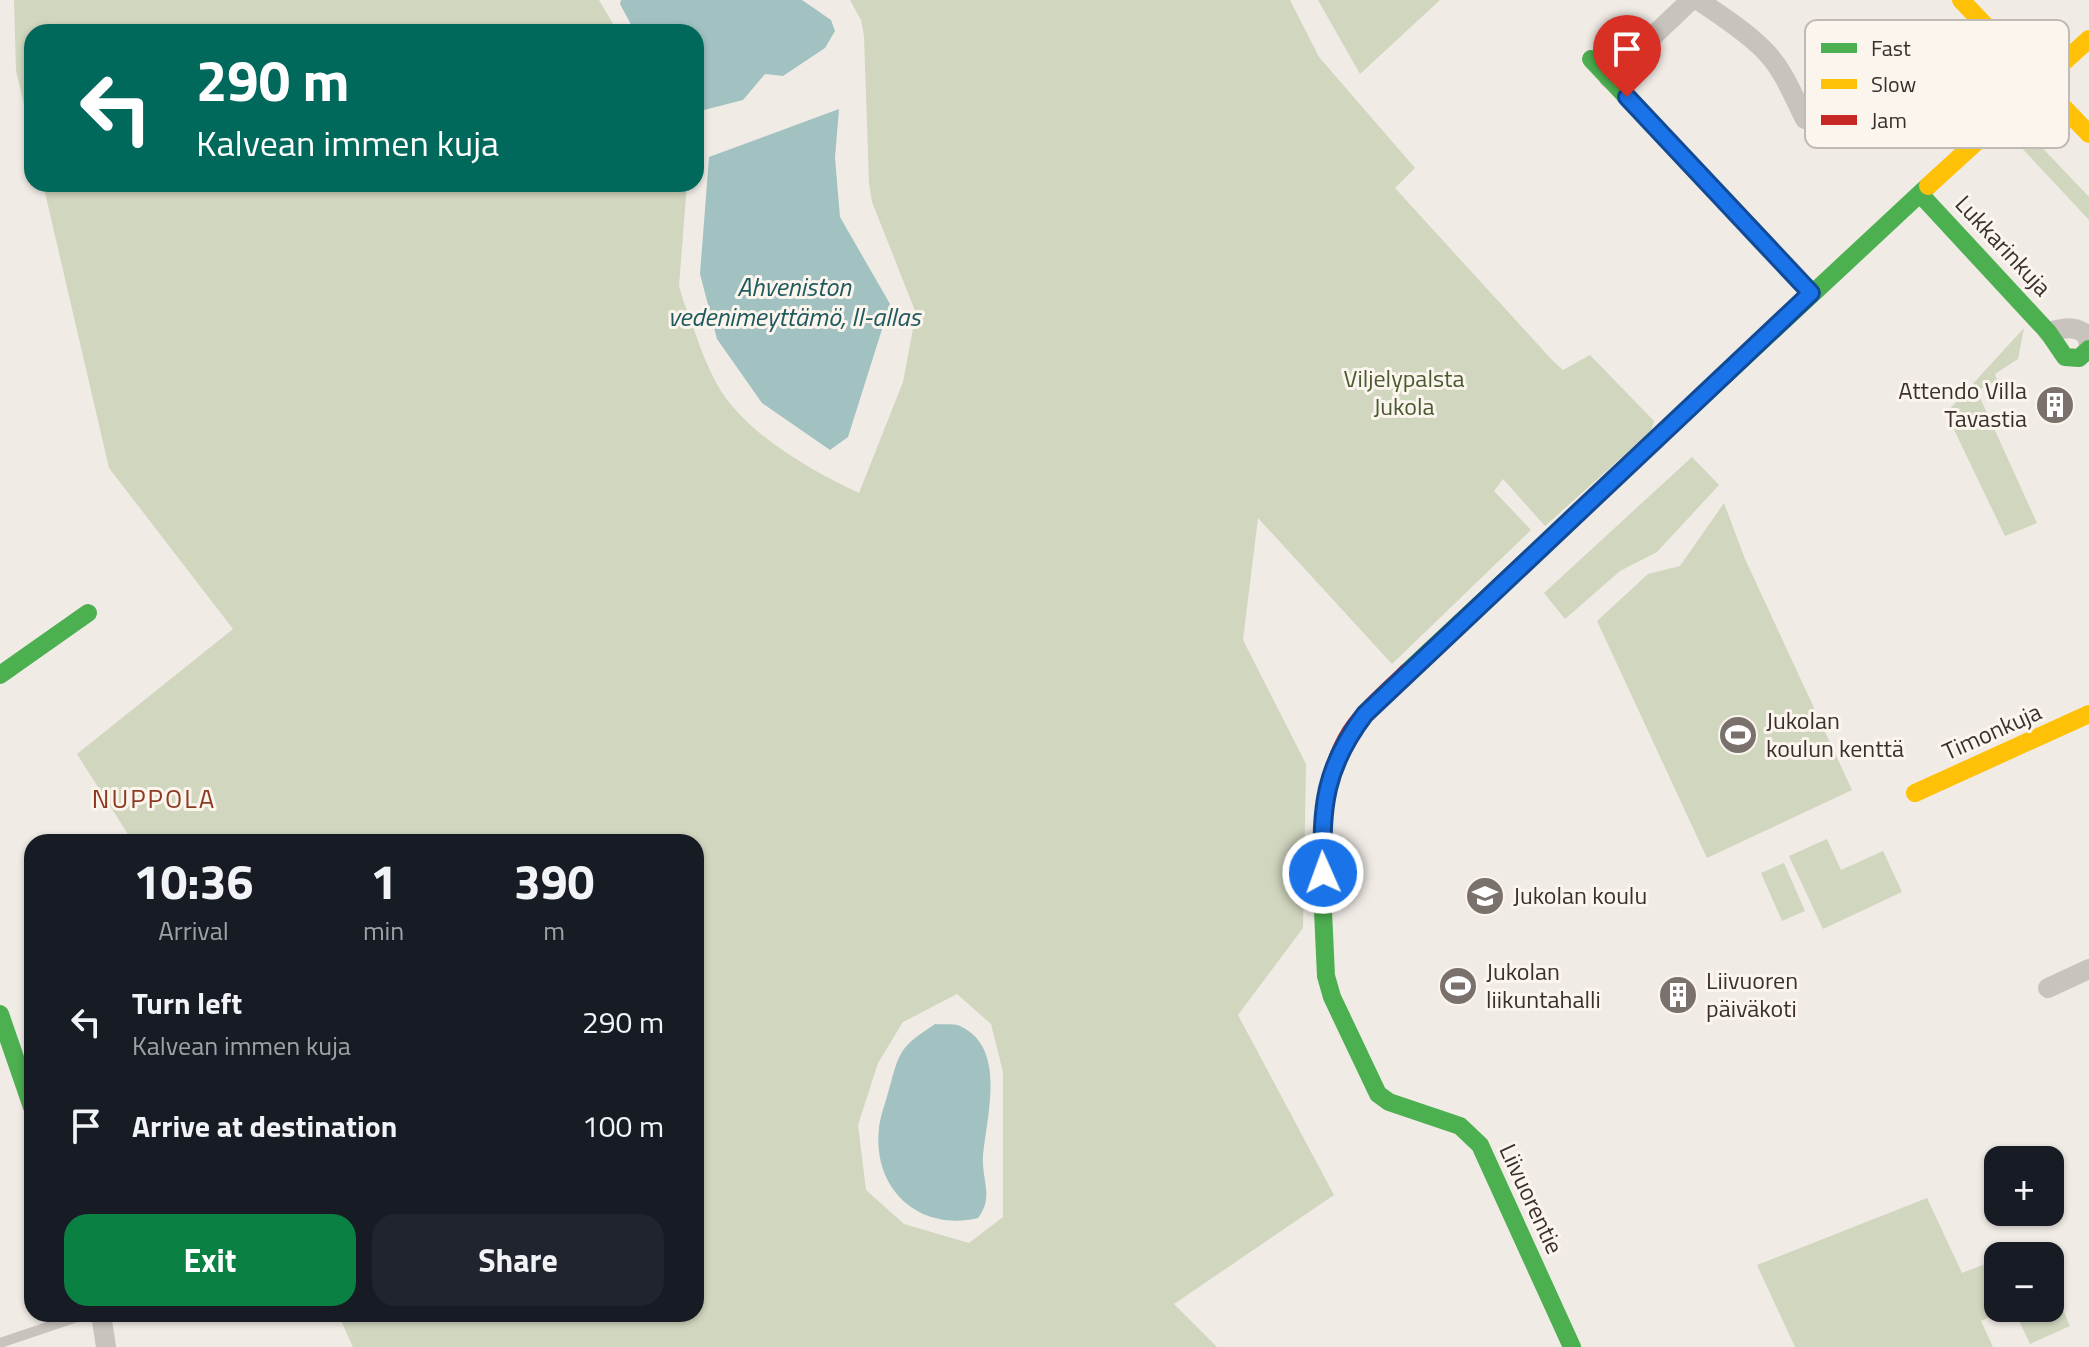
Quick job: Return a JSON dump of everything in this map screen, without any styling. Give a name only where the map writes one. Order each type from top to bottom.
[{"type":"street","points":[[1609,78],[1691,0]]},
{"type":"street","points":[[1698,0],[1765,50],[1788,84],[1805,119]]},
{"type":"street","points":[[1961,0],[1980,20]]},
{"type":"street","name":"Liivuorentie","points":[[2069,58],[2089,39]]},
{"type":"street","points":[[1591,59],[1811,293]]},
{"type":"street","points":[[2069,113],[2089,134]]},
{"type":"street","name":"Liivuorentie","points":[[1572,1347],[1480,1145],[1460,1126],[1389,1102],[1378,1094],[1367,1073],[1326,976],[1321,819],[1329,782],[1347,737],[1365,714],[1811,293],[1970,148]]},
{"type":"street","name":"Lukkarinkuja","points":[[1921,195],[2048,332],[2079,328],[2087,335],[2089,347]]},
{"type":"street","points":[[0,675],[88,613]]},
{"type":"street","name":"Timonkuja","points":[[1915,793],[2089,714]]},
{"type":"street","points":[[2048,988],[2089,969]]},
{"type":"street","points":[[0,1014],[24,1084]]},
{"type":"street","points":[[102,1322],[106,1347]]},
{"type":"lane","points":[[0,1343],[62,1322]]},
{"type":"green space","points":[[14,0],[599,0],[613,24],[24,24],[24,104],[16,71]]},
{"type":"green space","name":"Viljelypalsta Jukola","points":[[850,0],[1290,0],[1319,57],[1415,168],[1395,188],[1552,360],[1563,370],[1590,355],[1654,421],[1651,431],[1545,526],[1503,479],[1494,491],[1531,530],[1392,664],[1258,518],[1243,640],[1306,764],[1303,928],[1238,1015],[1334,1195],[1174,1304],[1217,1347],[353,1347],[342,1322],[704,1322],[704,834],[128,834],[77,754],[233,629],[109,468],[45,192],[686,192],[679,286],[715,381],[748,423],[783,451],[859,493],[903,382],[916,313],[872,202],[861,20]],"holes":[[[957,994],[991,1024],[1003,1072],[1003,1217],[969,1243],[904,1224],[866,1190],[858,1125],[878,1063],[903,1022]]]},
{"type":"green space","points":[[1318,0],[1440,0],[1360,74]]},
{"type":"green space","points":[[2022,148],[2042,148],[2089,197],[2089,220]]},
{"type":"green space","points":[[2024,328],[2018,359],[1995,374],[1997,380],[1977,391],[2037,523],[2005,536],[1946,413]]},
{"type":"green space","points":[[1692,457],[1719,485],[1657,552],[1620,571],[1565,619],[1544,593]]},
{"type":"green space","name":"Jukolan koulun kenttä","points":[[1724,503],[1745,559],[1852,790],[1707,858],[1597,621],[1648,574],[1680,566]]},
{"type":"green space","points":[[1827,839],[1841,870],[1883,851],[1902,892],[1823,929],[1789,856]]},
{"type":"green space","points":[[1784,863],[1805,911],[1782,921],[1761,873]]},
{"type":"green space","points":[[1927,1198],[1962,1273],[1984,1264],[1984,1320],[1981,1321],[1993,1347],[1795,1347],[1757,1265]]},
{"type":"green space","points":[[2064,1312],[2070,1326],[2030,1344],[2020,1322],[2064,1322]]},
{"type":"water","points":[[621,0],[802,0],[831,20],[835,31],[825,48],[783,76],[765,74],[743,100],[704,110],[704,24],[631,24],[620,4]]},
{"type":"water","name":"Ahveniston vedenimeyttämö, II-allas","points":[[839,109],[835,158],[840,217],[890,304],[848,437],[830,450],[762,403],[717,339],[700,274],[709,157]]},
{"type":"water","points":[[935,1024],[957,1025],[975,1036],[984,1050],[989,1067],[990,1104],[983,1158],[986,1196],[978,1218],[957,1221],[919,1212],[892,1187],[883,1170],[879,1150],[880,1119],[894,1072],[905,1048]]},
{"type":"traffic: fast","points":[[1591,59],[1811,293]]},
{"type":"traffic: fast","points":[[1407,672],[1928,186]]},
{"type":"traffic: fast","points":[[1921,195],[2048,332],[2065,357],[2079,358],[2089,349]]},
{"type":"traffic: fast","points":[[0,675],[88,613]]},
{"type":"traffic: fast","points":[[1322,889],[1326,976],[1332,997],[1378,1094],[1389,1102],[1460,1126],[1480,1145],[1572,1347]]},
{"type":"traffic: fast","points":[[0,1014],[24,1084]]},
{"type":"traffic: slow","points":[[1961,0],[1980,20]]},
{"type":"traffic: slow","points":[[2069,57],[2089,39]]},
{"type":"traffic: slow","points":[[2069,113],[2089,134]]},
{"type":"traffic: slow","points":[[1928,186],[1970,148]]},
{"type":"traffic: slow","points":[[1915,793],[2089,714]]},
{"type":"traffic: jam","points":[[1322,889],[1325,808],[1341,749],[1363,715],[1407,672]]},
{"type":"place","name":"Attendo Villa Tavastia","points":[[2055,405]]},
{"type":"place","name":"Jukolan koulun kenttä","points":[[1738,735]]},
{"type":"place","name":"Jukolan koulu","points":[[1485,896]]},
{"type":"place","name":"Jukolan liikuntahalli","points":[[1458,986]]},
{"type":"place","name":"Liivuoren päiväkoti","points":[[1678,995]]},
{"type":"district","name":"NUPPOLA","points":[[154,799]]},
{"type":"route","points":[[1323,873],[1321,819],[1329,782],[1347,737],[1365,714],[1811,293],[1627,97]]}]
